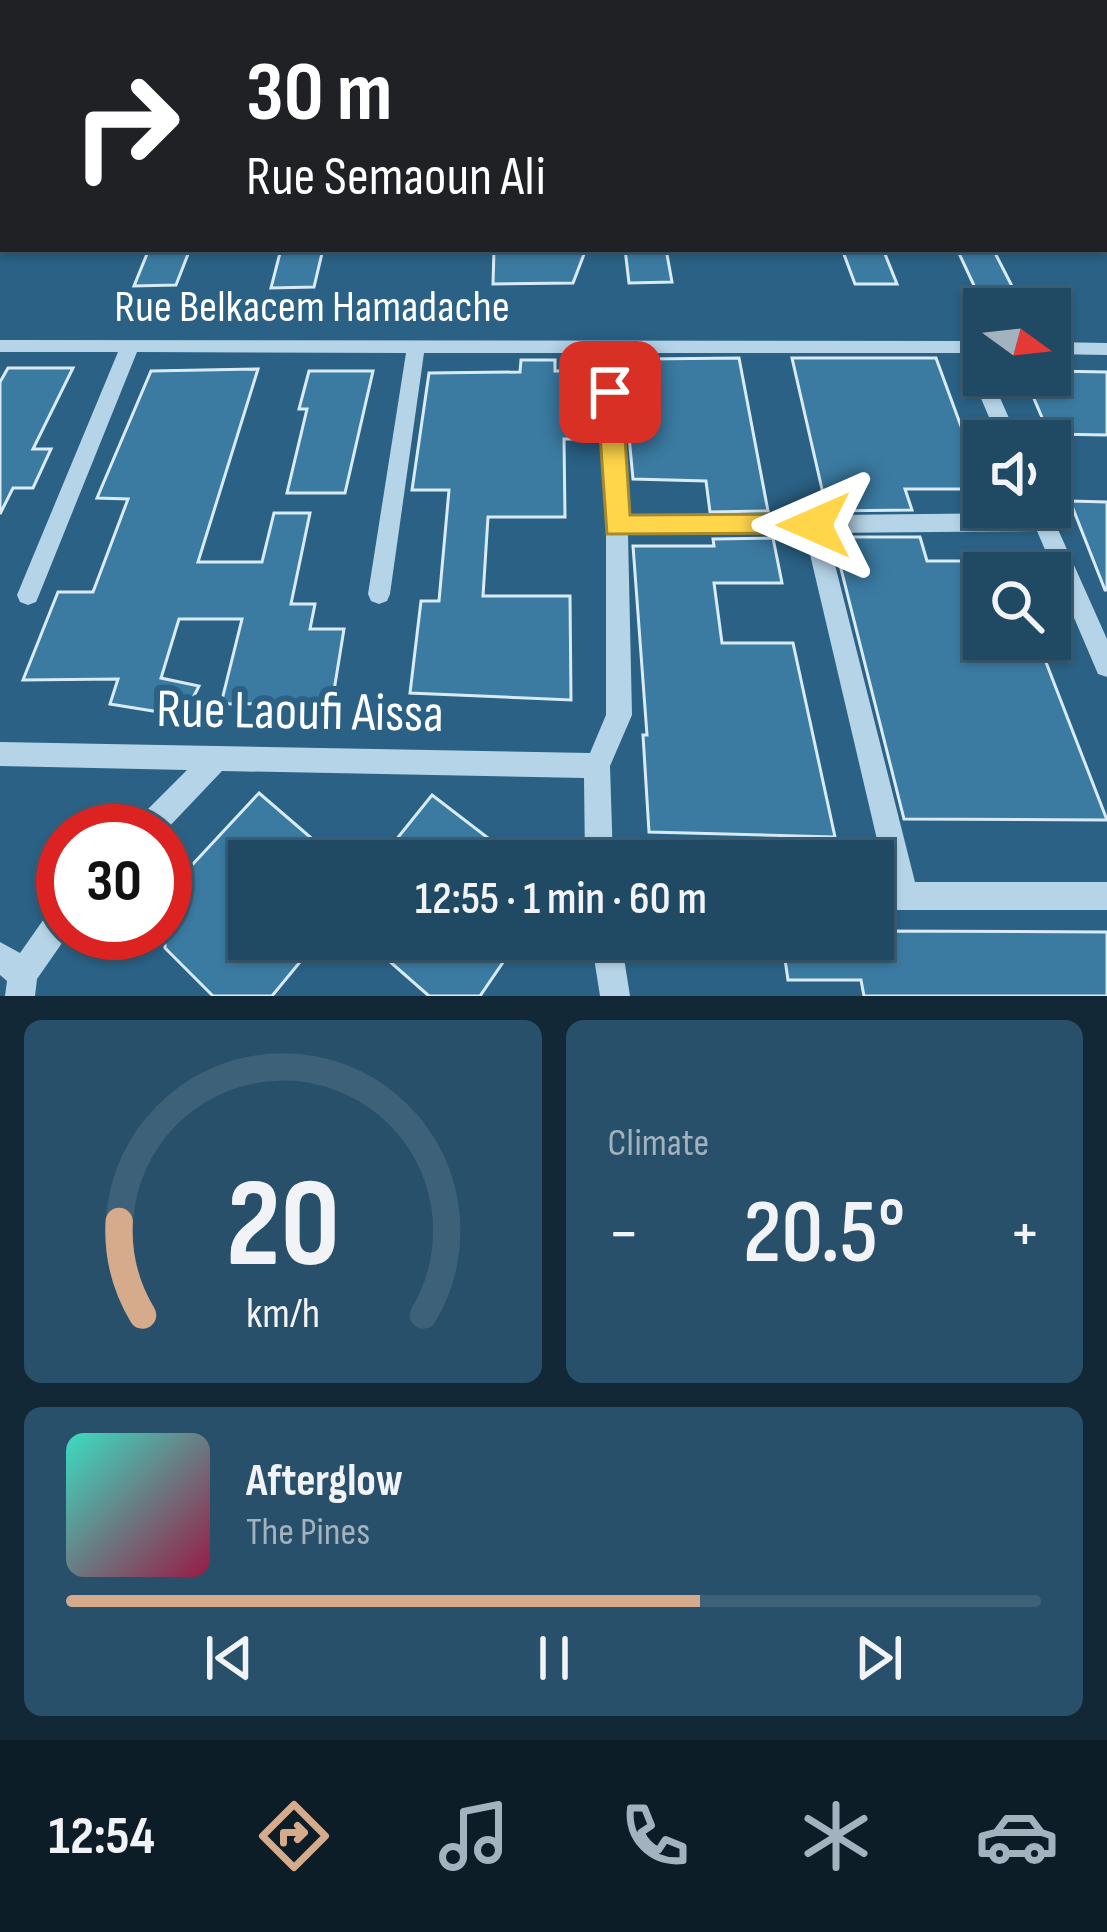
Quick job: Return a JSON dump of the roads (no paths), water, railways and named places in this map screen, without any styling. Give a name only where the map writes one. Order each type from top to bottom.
[{"type":"street","name":"Rue Belkacem Hamadache","points":[[0,346],[963,347]]},
{"type":"street","points":[[28,596],[130,346]]},
{"type":"street","points":[[379,593],[416,346]]},
{"type":"street","points":[[599,840],[597,766],[619,715],[617,526],[607,346]]},
{"type":"street","points":[[1071,348],[1107,349]]},
{"type":"street","points":[[617,526],[814,525],[963,518]]},
{"type":"street","points":[[814,525],[904,895]]},
{"type":"street","points":[[1046,528],[1107,666]]},
{"type":"street","name":"Rue Laoufi Aissa","points":[[0,754],[597,766]]},
{"type":"street","points":[[172,804],[217,758]]},
{"type":"street","points":[[894,895],[1107,896]]},
{"type":"street","points":[[14,976],[36,949]]},
{"type":"street","points":[[609,960],[615,996]]}]
